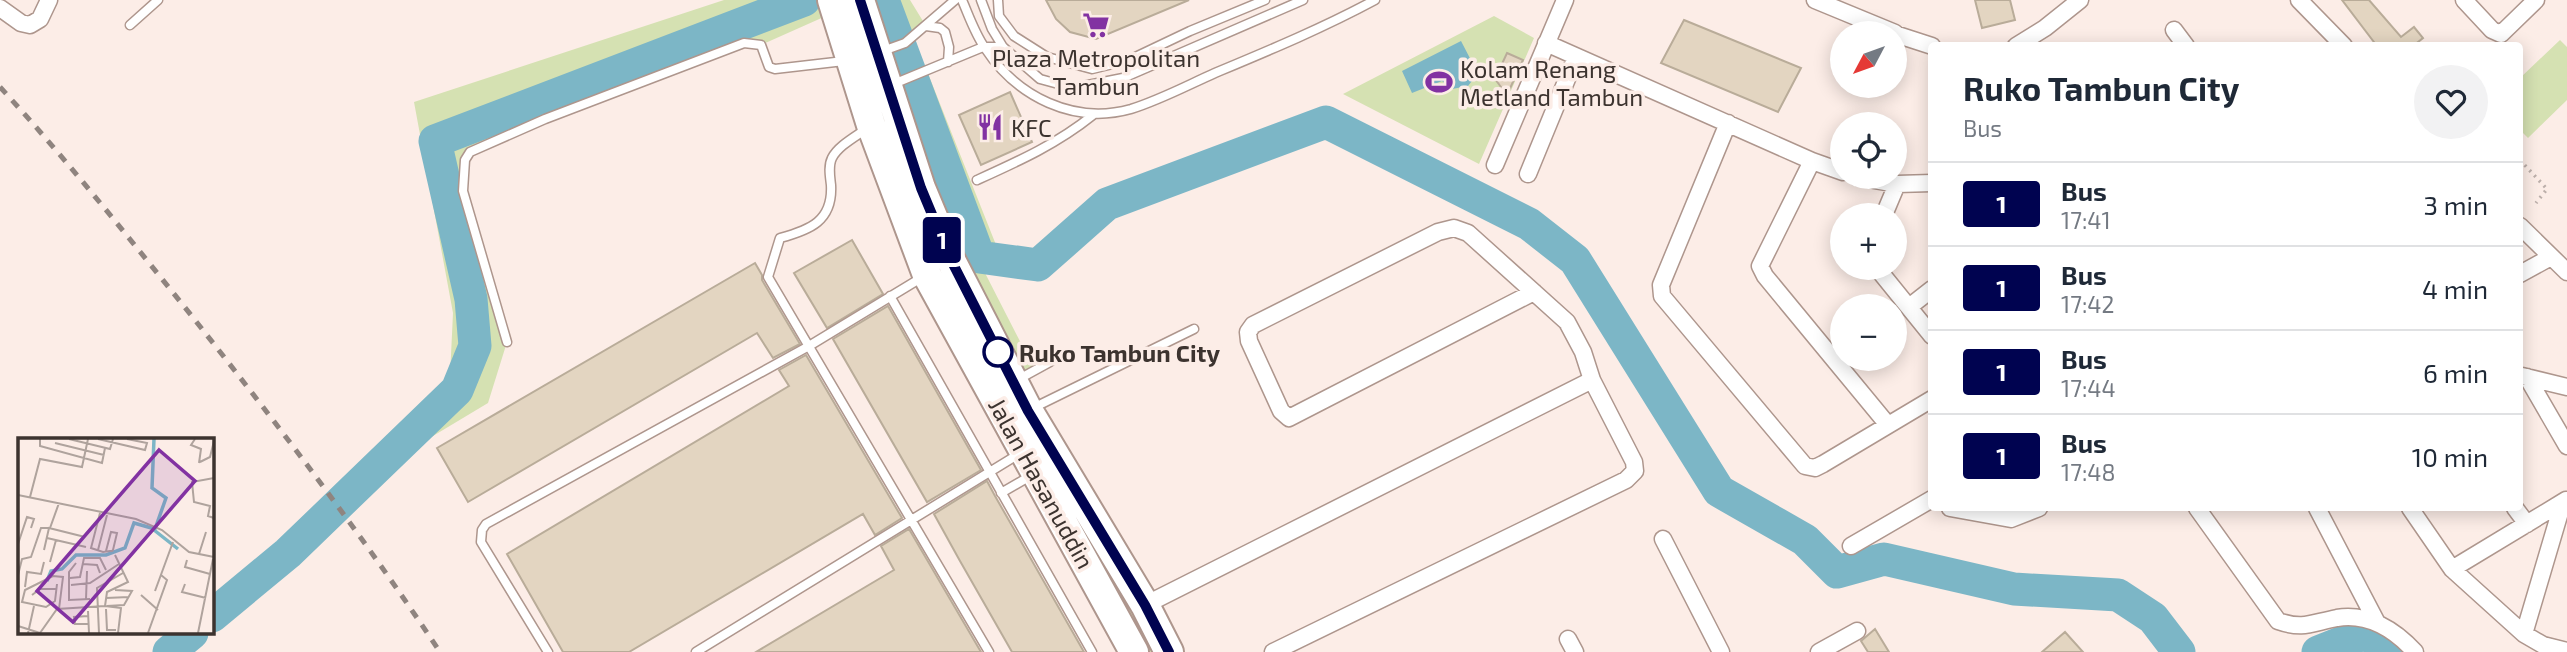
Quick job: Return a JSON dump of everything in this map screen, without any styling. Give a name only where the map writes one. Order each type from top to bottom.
[{"type":"highway","name":"Jalan Hasanuddin","points":[[848,7],[871,55],[951,260],[1028,411],[1153,601],[1169,652]]},
{"type":"highway","name":"Jalan Hasanuddin","points":[[882,87],[870,125],[927,275],[1127,646]]},
{"type":"street","points":[[0,8],[21,23],[30,25],[40,19],[50,0]]},
{"type":"street","points":[[1495,165],[1565,0]]},
{"type":"street","points":[[1815,0],[1866,21]]},
{"type":"street","points":[[2022,42],[2080,0]]},
{"type":"street","points":[[2464,0],[2492,30],[2501,34],[2536,0]]},
{"type":"street","points":[[2306,2],[2341,42]]},
{"type":"street","points":[[2174,30],[2183,42]]},
{"type":"street","points":[[1908,38],[1928,45]]},
{"type":"street","points":[[1546,43],[1830,167]]},
{"type":"street","points":[[1528,174],[1576,57]]},
{"type":"street","points":[[1728,123],[1661,285],[1662,296],[1805,466],[1815,468],[1823,464],[1928,401]]},
{"type":"street","points":[[1812,161],[1760,267],[1888,425]]},
{"type":"street","points":[[1907,184],[1928,183]]},
{"type":"street","points":[[1273,652],[1626,480],[1635,471],[1634,462],[1592,380],[1583,352],[1567,322],[1534,292],[1468,233],[1454,228],[1438,232],[1254,325],[1248,332],[1249,341],[1281,411],[1289,418],[1534,292]]},
{"type":"street","points":[[2523,229],[2567,272]]},
{"type":"street","points":[[2523,272],[2551,257]]},
{"type":"street","points":[[1887,280],[1928,331]]},
{"type":"street","points":[[1909,307],[1928,292]]},
{"type":"street","points":[[2523,376],[2567,387]]},
{"type":"street","points":[[2523,376],[2567,446]]},
{"type":"street","points":[[1153,601],[1592,380]]},
{"type":"street","points":[[2452,569],[2565,501]]},
{"type":"street","points":[[2524,634],[2565,501]]},
{"type":"street","points":[[1851,546],[1928,502]]},
{"type":"street","points":[[1967,511],[2011,519],[2031,511]]},
{"type":"street","points":[[2199,511],[2278,621],[2297,627],[2341,618],[2376,621],[2415,652]]},
{"type":"street","points":[[2319,511],[2376,621]]},
{"type":"street","points":[[2412,511],[2452,569],[2542,649],[2567,651]]},
{"type":"street","points":[[2517,511],[2527,524]]},
{"type":"street","points":[[1663,539],[1721,652]]},
{"type":"street","points":[[1819,652],[1857,631]]},
{"type":"lane","points":[[130,24],[158,0]]},
{"type":"lane","points":[[507,342],[463,191],[465,160],[470,152],[545,119],[744,43],[761,45],[769,66],[775,69],[871,55],[905,43],[955,0]]},
{"type":"lane","points":[[962,0],[983,47],[1007,77],[1028,93],[1070,112],[1093,115],[1132,108],[1319,30],[1376,0]]},
{"type":"lane","points":[[981,0],[992,29],[1003,47],[1040,79],[1073,89],[1123,78],[1303,0]]},
{"type":"lane","points":[[998,0],[999,16],[1014,36],[1047,57],[1092,69],[1129,60],[1265,0]]},
{"type":"lane","points":[[926,26],[940,28],[945,32],[950,54],[948,62]]},
{"type":"lane","points":[[882,87],[983,47],[1003,47]]},
{"type":"lane","points":[[977,180],[1044,149],[1070,134],[1093,115]]},
{"type":"lane","points":[[870,125],[833,155],[830,171],[832,199],[828,208],[809,229],[780,238],[768,277],[989,652]]},
{"type":"lane","points":[[548,652],[481,542],[482,530],[486,524],[809,346],[927,275]]},
{"type":"lane","points":[[890,296],[1091,652]]},
{"type":"lane","points":[[1028,411],[1194,330]]},
{"type":"lane","points":[[1013,382],[1050,362]]},
{"type":"lane","points":[[696,652],[989,471],[1030,462]]},
{"type":"lane","points":[[1001,493],[1030,462]]},
{"type":"path","points":[[2523,163],[2547,189],[2536,203]]},
{"type":"green space","points":[[724,0],[832,0],[835,12],[761,45],[744,43],[470,152],[463,191],[507,342],[488,403],[418,445],[343,512],[328,494],[450,376],[453,313],[414,102]]},
{"type":"green space","points":[[860,0],[910,0],[926,26],[905,43],[876,52]]},
{"type":"green space","name":"Kolam Renang Metland Tambun","points":[[1494,16],[1534,38],[1479,164],[1343,94]]},
{"type":"green space","points":[[2560,40],[2567,47],[2567,100],[2528,138],[2523,133],[2523,75]]},
{"type":"green space","points":[[927,71],[1002,260],[985,273],[1027,355],[1050,362],[1013,381],[1169,652],[1134,652],[1036,473],[871,125],[887,85]]},
{"type":"water","points":[[1461,41],[1474,66],[1475,77],[1468,86],[1452,89],[1442,81],[1412,93],[1402,71]]},
{"type":"building","name":"Plaza Metropolitan Tambun","points":[[1046,0],[1189,0],[1096,39],[1070,32],[1056,19]]},
{"type":"building","points":[[1975,0],[2010,0],[2015,20],[1982,28]]},
{"type":"building","points":[[2342,0],[2369,0],[2401,37],[2414,27],[2423,38],[2418,42],[2374,42]]},
{"type":"building","points":[[1684,20],[1801,68],[1778,112],[1661,63]]},
{"type":"building","points":[[1507,53],[1523,60],[1507,95],[1495,79]]},
{"type":"building","points":[[1010,92],[1032,142],[981,165],[959,115]]},
{"type":"building","points":[[852,240],[883,294],[827,328],[794,273]]},
{"type":"building","points":[[755,263],[762,280],[800,344],[773,358],[757,333],[468,502],[437,448]]},
{"type":"building","points":[[888,306],[981,470],[927,502],[833,339]]},
{"type":"building","points":[[806,355],[902,518],[875,535],[863,514],[629,652],[563,652],[507,554],[789,386],[779,370]]},
{"type":"building","points":[[987,481],[1084,652],[1012,652],[960,561],[934,514]]},
{"type":"building","points":[[909,529],[981,652],[756,652],[894,570],[881,546]]},
{"type":"building","points":[[1875,629],[1889,652],[1868,652],[1861,641]]},
{"type":"building","points":[[2065,632],[2083,652],[2042,652]]},
{"type":"waterway","points":[[214,614],[288,553],[457,390],[475,346],[471,299],[435,141],[804,0]]},
{"type":"waterway","points":[[883,0],[979,257],[1038,265],[1107,204],[1326,122],[1529,224],[1575,260],[1719,491],[1805,540],[1837,572],[1884,559],[2014,589],[2118,595],[2153,618],[2179,652]]},
{"type":"waterway","points":[[169,652],[191,634]]},
{"type":"waterway","points":[[2318,652],[2363,634],[2396,647],[2401,652]]},
{"type":"railway","points":[[0,87],[97,200],[224,356],[350,523],[440,652]]},
{"type":"bus line","name":"1","points":[[860,0],[921,188],[951,260],[1028,411],[1145,605],[1169,652]]},
{"type":"place","name":"Plaza Metropolitan Tambun","points":[[1096,25]]},
{"type":"place","name":"Kolam Renang Metland Tambun","points":[[1439,82]]},
{"type":"place","name":"KFC","points":[[990,127]]},
{"type":"place","name":"Ruko Tambun City","points":[[998,352]]}]
